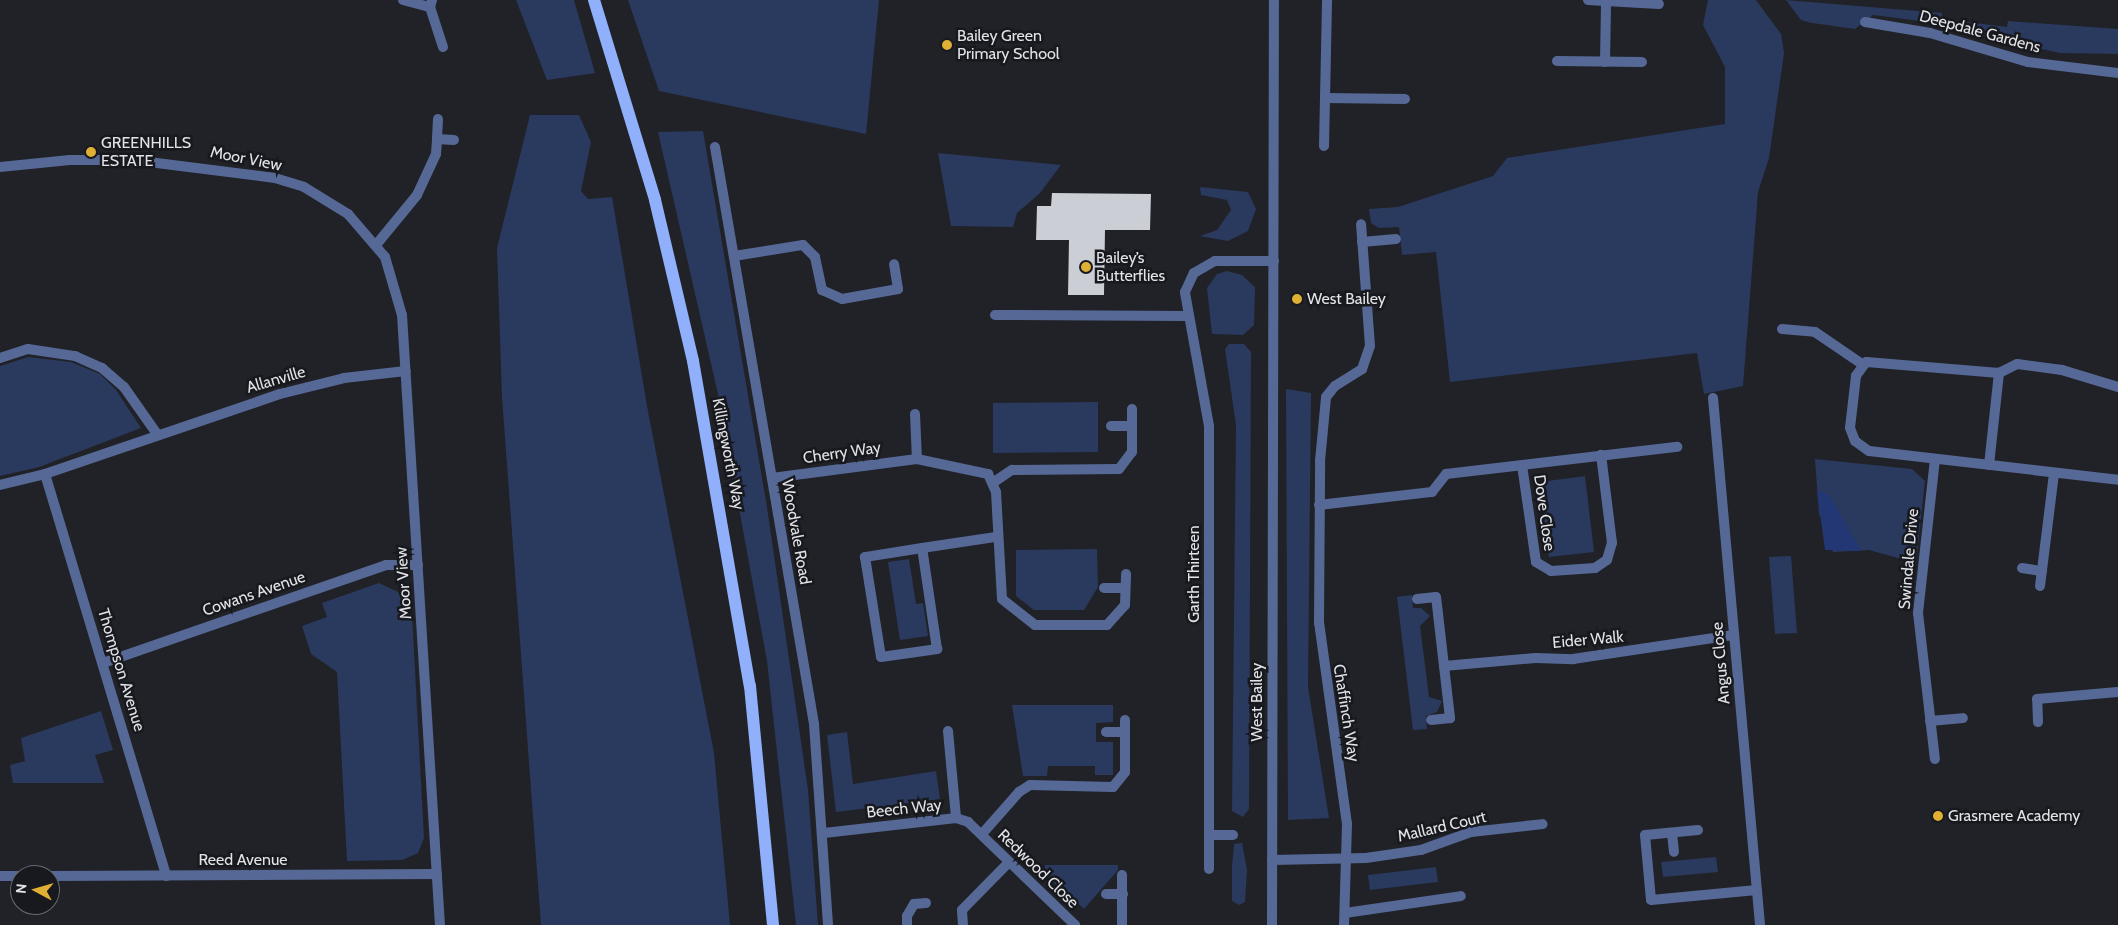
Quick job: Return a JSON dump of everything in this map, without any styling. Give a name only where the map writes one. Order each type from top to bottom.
[{"type":"main road","name":"Killingworth Way","points":[[594,0],[655,200],[695,371],[750,686],[773,925]]},
{"type":"street","points":[[403,0],[431,4],[443,47]]},
{"type":"street","name":"West Bailey","points":[[1272,925],[1274,0]]},
{"type":"street","points":[[1324,146],[1327,0]]},
{"type":"street","points":[[1588,0],[1606,3],[1659,4]]},
{"type":"street","points":[[1605,62],[1606,3]]},
{"type":"street","name":"Deepdale Gardens","points":[[1865,22],[1930,33],[2028,62],[2118,73]]},
{"type":"street","points":[[1557,60],[1642,62]]},
{"type":"street","points":[[1325,98],[1405,99]]},
{"type":"street","points":[[376,245],[417,194],[436,154],[438,119]]},
{"type":"street","points":[[437,139],[454,140]]},
{"type":"street","name":"Woodvale Road","points":[[715,147],[814,724],[824,833],[828,925]]},
{"type":"street","name":"Moor View","points":[[0,167],[70,160],[133,160],[241,170],[304,187],[348,214],[376,245],[393,278],[402,314],[440,925]]},
{"type":"street","name":"Chaffinch Way","points":[[1344,925],[1348,824],[1319,623],[1319,504],[1326,397],[1335,386],[1362,369],[1370,346],[1361,224]]},
{"type":"street","points":[[1362,242],[1396,239]]},
{"type":"street","points":[[734,256],[803,245],[815,257],[822,290],[842,299],[898,289],[894,264]]},
{"type":"street","name":"Garth Thirteen","points":[[1209,869],[1209,426],[1187,316],[1185,292],[1194,273],[1203,266],[1232,260],[1274,261]]},
{"type":"street","points":[[995,315],[1187,316]]},
{"type":"street","points":[[1782,329],[1815,332],[1862,364],[1876,362],[1999,373],[2017,364],[2062,370],[2102,385],[2118,387]]},
{"type":"street","points":[[0,358],[28,349],[75,356],[102,368],[124,387],[157,434]]},
{"type":"street","points":[[1862,364],[1856,376],[1850,428],[1855,441],[1869,452],[2118,480]]},
{"type":"street","name":"Allanville","points":[[0,485],[45,474],[157,434],[280,394],[344,378],[406,371]]},
{"type":"street","points":[[1989,465],[1999,373]]},
{"type":"street","name":"Angus Close","points":[[1713,398],[1760,925]]},
{"type":"street","points":[[1126,574],[1125,605],[1106,625],[1035,625],[1002,599],[996,537],[994,482],[1012,470],[1119,469],[1132,452],[1132,409]]},
{"type":"street","points":[[915,414],[917,459]]},
{"type":"street","points":[[1111,426],[1132,426]]},
{"type":"street","name":"Dove Close","points":[[1319,504],[1432,492],[1446,474],[1678,447]]},
{"type":"street","name":"Dove Close","points":[[1522,465],[1536,562],[1551,571],[1595,568],[1607,560],[1612,543],[1601,455]]},
{"type":"street","name":"Cherry Way","points":[[772,478],[917,459],[974,469],[988,474],[994,482]]},
{"type":"street","name":"Swindale Drive","points":[[1935,459],[1918,614],[1935,759]]},
{"type":"street","points":[[2040,586],[2054,473]]},
{"type":"street","name":"Thompson Avenue","points":[[45,474],[166,876]]},
{"type":"street","points":[[922,548],[937,649],[881,658],[865,557],[922,548],[996,537]]},
{"type":"street","name":"Cowans Avenue","points":[[103,663],[386,565],[418,565]]},
{"type":"street","points":[[2022,568],[2042,571]]},
{"type":"street","points":[[1104,588],[1126,588]]},
{"type":"street","points":[[1417,600],[1436,597],[1450,718],[1431,720]]},
{"type":"street","name":"Eider Walk","points":[[1444,666],[1536,658],[1573,659],[1734,635]]},
{"type":"street","points":[[2038,722],[2036,699],[2118,692]]},
{"type":"street","points":[[1930,721],[1962,718]]},
{"type":"street","name":"Redwood Close","points":[[1075,925],[982,834],[1019,792],[1030,785],[1113,787],[1125,772],[1125,720]]},
{"type":"street","points":[[948,731],[956,818]]},
{"type":"street","points":[[1106,732],[1125,732]]},
{"type":"street","name":"Beech Way","points":[[824,833],[956,818],[968,822],[982,834]]},
{"type":"street","name":"Mallard Court","points":[[1272,860],[1347,859],[1421,850],[1471,832],[1543,824]]},
{"type":"street","points":[[1698,830],[1645,835],[1651,900],[1757,890]]},
{"type":"street","points":[[1672,833],[1674,852]]},
{"type":"street","points":[[1209,835],[1232,835]]},
{"type":"street","points":[[963,925],[962,910],[1009,862]]},
{"type":"street","name":"Reed Avenue","points":[[60,876],[437,874]]},
{"type":"street","points":[[1122,874],[1122,925]]},
{"type":"street","name":"Redwood Close","points":[[1106,894],[1123,894]]},
{"type":"street","points":[[1345,913],[1461,896]]},
{"type":"street","points":[[908,925],[907,916],[914,904],[926,903]]},
{"type":"shaded area","points":[[516,0],[574,0],[595,73],[547,80]]},
{"type":"shaded area","points":[[628,0],[879,0],[866,134],[659,91]]},
{"type":"shaded area","points":[[1708,0],[1756,0],[1781,34],[1784,53],[1769,158],[1758,192],[1743,386],[1704,394],[1697,353],[1450,382],[1436,252],[1402,255],[1399,227],[1379,228],[1371,223],[1369,209],[1398,207],[1493,176],[1507,158],[1725,124],[1725,67],[1703,25]]},
{"type":"shaded area","points":[[1786,0],[1942,13],[1942,19],[2007,27],[2008,21],[2118,29],[2118,54],[2060,53],[1913,20],[1873,15],[1855,29],[1812,23],[1801,20]]},
{"type":"shaded area","points":[[530,115],[579,115],[591,142],[581,191],[588,199],[612,197],[647,406],[714,753],[730,925],[541,925],[502,397],[497,248]]},
{"type":"shaded area","points":[[703,131],[767,507],[808,790],[818,925],[796,925],[767,661],[718,394],[658,132]]},
{"type":"shaded area","points":[[938,153],[1061,165],[1040,193],[1017,213],[1013,227],[951,226]]},
{"type":"shaded area","points":[[1200,187],[1248,192],[1256,209],[1248,231],[1228,241],[1200,236],[1217,230],[1231,210],[1227,200],[1201,195]]},
{"type":"shaded area","points":[[1227,271],[1242,275],[1255,287],[1254,325],[1243,335],[1212,334],[1207,288],[1217,274]]},
{"type":"shaded area","points":[[1229,344],[1244,344],[1251,352],[1249,809],[1243,817],[1232,811],[1236,425],[1225,349]]},
{"type":"shaded area","points":[[28,357],[71,362],[100,374],[116,390],[141,428],[39,467],[0,476],[0,366]]},
{"type":"shaded area","points":[[1286,389],[1311,393],[1308,687],[1329,818],[1288,820]]},
{"type":"shaded area","points":[[1098,402],[1098,452],[993,453],[993,403]]},
{"type":"shaded area","points":[[1815,459],[1912,469],[1925,481],[1916,563],[1869,550],[1833,552],[1826,525],[1819,515]]},
{"type":"shaded area","points":[[1585,476],[1594,552],[1549,557],[1540,482]]},
{"type":"shaded area","points":[[1817,490],[1829,495],[1861,551],[1825,550]]},
{"type":"shaded area","points":[[1097,549],[1098,587],[1084,610],[1034,610],[1016,596],[1016,550]]},
{"type":"shaded area","points":[[1791,556],[1797,633],[1775,634],[1769,557]]},
{"type":"shaded area","points":[[909,559],[916,604],[923,603],[928,636],[900,640],[888,562]]},
{"type":"shaded area","points":[[379,583],[398,592],[412,614],[424,838],[418,853],[402,860],[347,861],[337,672],[311,654],[302,626],[327,617],[322,603]]},
{"type":"shaded area","points":[[1412,595],[1413,608],[1421,608],[1430,616],[1420,626],[1429,697],[1442,701],[1437,712],[1426,716],[1427,729],[1413,730],[1397,597]]},
{"type":"shaded area","points":[[1012,705],[1113,705],[1113,722],[1096,723],[1096,742],[1113,742],[1113,775],[1095,775],[1095,766],[1048,766],[1047,776],[1023,776]]},
{"type":"shaded area","points":[[101,711],[113,750],[95,755],[104,783],[13,783],[10,765],[25,761],[21,738]]},
{"type":"shaded area","points":[[847,732],[853,784],[936,771],[940,799],[836,812],[827,735]]},
{"type":"shaded area","points":[[1242,843],[1247,870],[1245,902],[1239,905],[1232,901],[1232,867],[1234,844]]},
{"type":"shaded area","points":[[1716,857],[1718,872],[1663,877],[1661,862]]},
{"type":"shaded area","points":[[1045,865],[1118,865],[1118,870],[1084,909],[1045,875]]},
{"type":"shaded area","points":[[1436,867],[1438,882],[1370,890],[1368,875]]},
{"type":"building","name":"Bailey’s Butterflies","points":[[1052,193],[1151,194],[1150,230],[1105,230],[1104,295],[1068,295],[1069,240],[1036,240],[1037,206],[1051,206]]},
{"type":"place","name":"Bailey Green Primary School","points":[[947,45]]},
{"type":"place","name":"GREENHILLS ESTATE","points":[[91,152]]},
{"type":"place","name":"Bailey’s Butterflies","points":[[1086,267]]},
{"type":"place","name":"West Bailey","points":[[1297,299]]},
{"type":"place","name":"Grasmere Academy","points":[[1938,816]]}]
